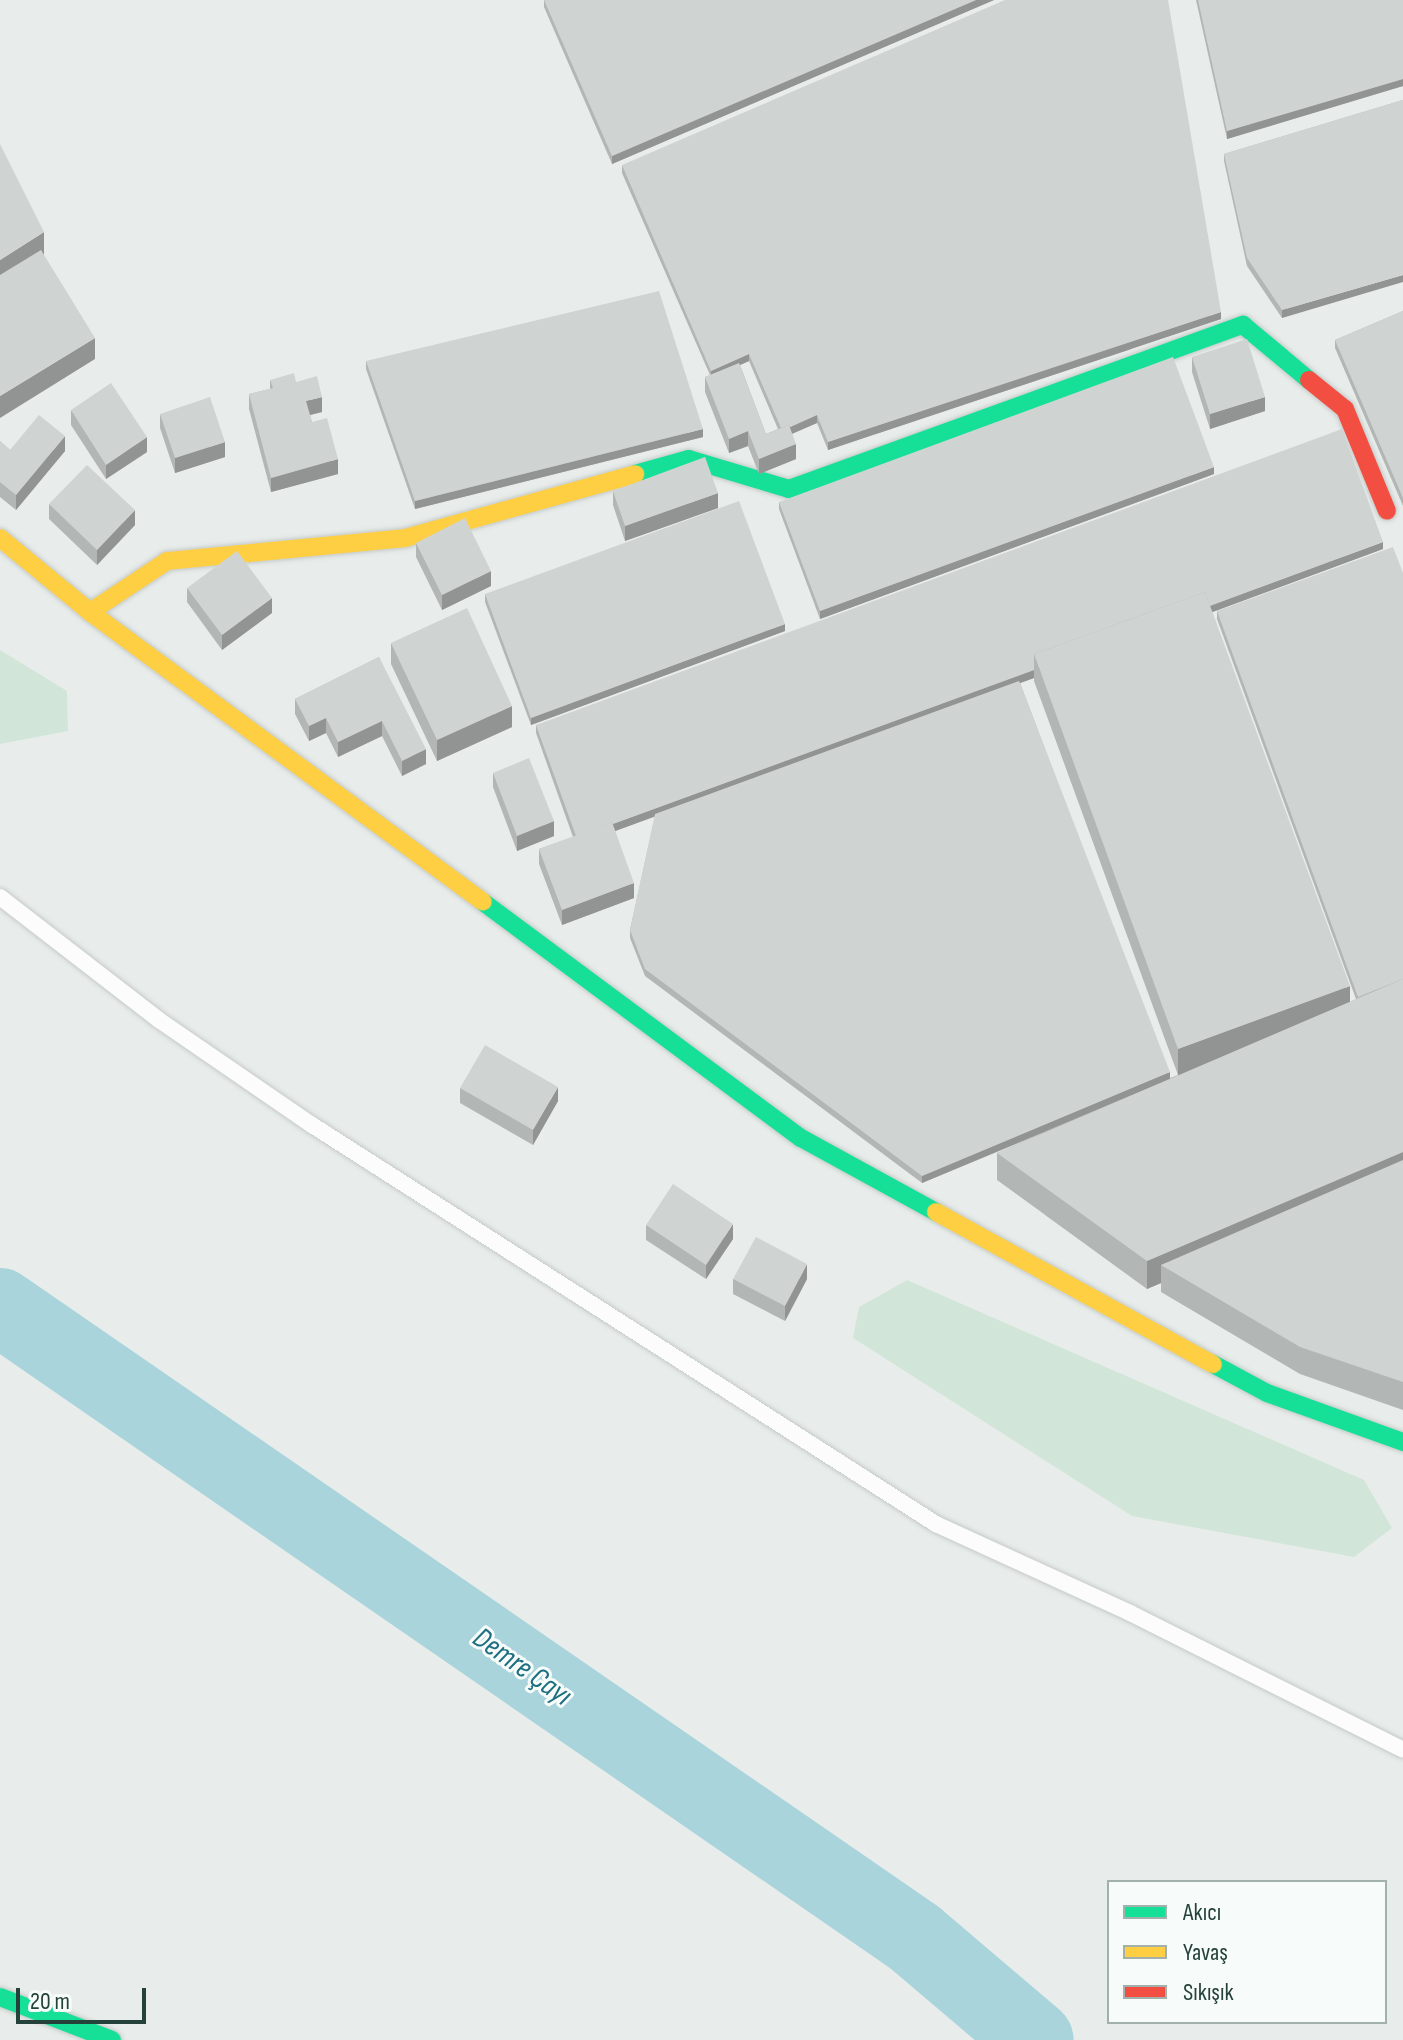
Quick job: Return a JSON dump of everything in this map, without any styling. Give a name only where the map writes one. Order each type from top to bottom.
[{"type":"street","points":[[90,612],[167,561],[405,538],[689,459],[789,489],[1243,325],[1345,409],[1387,511]]},
{"type":"street","points":[[0,538],[90,612],[801,1138],[1267,1393],[1403,1442]]},
{"type":"street","points":[[0,1997],[112,2040]]},
{"type":"lane","points":[[0,897],[159,1020],[312,1125],[936,1524],[1130,1613],[1403,1750]]},
{"type":"green space","points":[[0,650],[67,691],[68,731],[0,744]]},
{"type":"green space","points":[[907,1280],[1364,1480],[1392,1528],[1354,1557],[1132,1516],[853,1338],[859,1307]]},
{"type":"building","points":[[544,0],[976,0],[612,156]]},
{"type":"building","points":[[1005,0],[1168,0],[1221,312],[828,442],[817,415],[781,428],[749,354],[711,371],[622,165]]},
{"type":"building","points":[[1198,0],[1403,0],[1403,79],[1227,131]]},
{"type":"building","points":[[1403,100],[1403,275],[1282,310],[1247,258],[1224,154]]},
{"type":"building","points":[[0,144],[44,232],[0,260]]},
{"type":"building","points":[[41,250],[95,338],[0,396],[0,275]]},
{"type":"building","points":[[659,291],[703,429],[415,501],[366,361]]},
{"type":"building","points":[[1403,311],[1403,498],[1335,340]]},
{"type":"building","points":[[1247,339],[1265,397],[1210,414],[1192,357]]},
{"type":"building","points":[[1173,357],[1214,467],[820,611],[779,502]]},
{"type":"building","points":[[739,363],[766,434],[789,425],[796,444],[759,459],[748,431],[729,439],[705,377]]},
{"type":"building","points":[[294,373],[296,382],[317,376],[322,397],[306,401],[312,422],[327,418],[338,459],[271,478],[249,394],[273,388],[270,380]]},
{"type":"building","points":[[111,383],[147,437],[106,465],[71,410]]},
{"type":"building","points":[[210,397],[225,442],[175,458],[160,414]]},
{"type":"building","points":[[39,415],[65,436],[16,495],[0,482],[0,441],[10,450]]},
{"type":"building","points":[[1342,429],[1383,542],[1210,606],[1205,592],[1034,654],[1034,670],[576,836],[536,725]]},
{"type":"building","points":[[705,457],[718,493],[625,526],[613,491]]},
{"type":"building","points":[[87,465],[135,510],[97,550],[49,504]]},
{"type":"building","points":[[739,501],[785,624],[531,718],[485,594]]},
{"type":"building","points":[[465,518],[491,571],[442,595],[416,543]]},
{"type":"building","points":[[1393,547],[1403,573],[1403,979],[1358,997],[1217,611]]},
{"type":"building","points":[[237,551],[272,598],[222,635],[187,588]]},
{"type":"building","points":[[1205,592],[1350,986],[1178,1049],[1034,654]]},
{"type":"building","points":[[467,608],[512,706],[437,740],[391,643]]},
{"type":"building","points":[[379,657],[426,749],[402,761],[382,721],[338,742],[326,718],[309,726],[295,699]]},
{"type":"building","points":[[1019,681],[1170,1072],[922,1176],[645,969],[630,930],[655,814]]},
{"type":"building","points":[[529,758],[554,821],[517,836],[493,773]]},
{"type":"building","points":[[612,822],[634,883],[562,910],[539,849]]},
{"type":"building","points":[[1403,979],[1403,1152],[1147,1261],[997,1153]]},
{"type":"building","points":[[485,1045],[558,1087],[533,1130],[460,1088]]},
{"type":"building","points":[[1403,1160],[1403,1382],[1300,1347],[1161,1265]]},
{"type":"building","points":[[673,1184],[733,1224],[706,1265],[646,1225]]},
{"type":"building","points":[[756,1237],[807,1264],[785,1306],[733,1279]]},
{"type":"waterway","name":"Demre Çayı","points":[[0,1307],[915,1938],[1035,2040]]},
{"type":"traffic: fast","points":[[635,474],[689,459],[789,489],[1243,325],[1309,380]]},
{"type":"traffic: fast","points":[[483,902],[801,1138],[936,1212]]},
{"type":"traffic: fast","points":[[1213,1364],[1267,1393],[1403,1442]]},
{"type":"traffic: fast","points":[[0,1997],[112,2040]]},
{"type":"traffic: slow","points":[[90,612],[167,561],[405,538],[635,474]]},
{"type":"traffic: slow","points":[[0,538],[90,612],[483,902]]},
{"type":"traffic: slow","points":[[936,1212],[1213,1364]]},
{"type":"traffic: jam","points":[[1309,380],[1345,409],[1387,511]]}]
